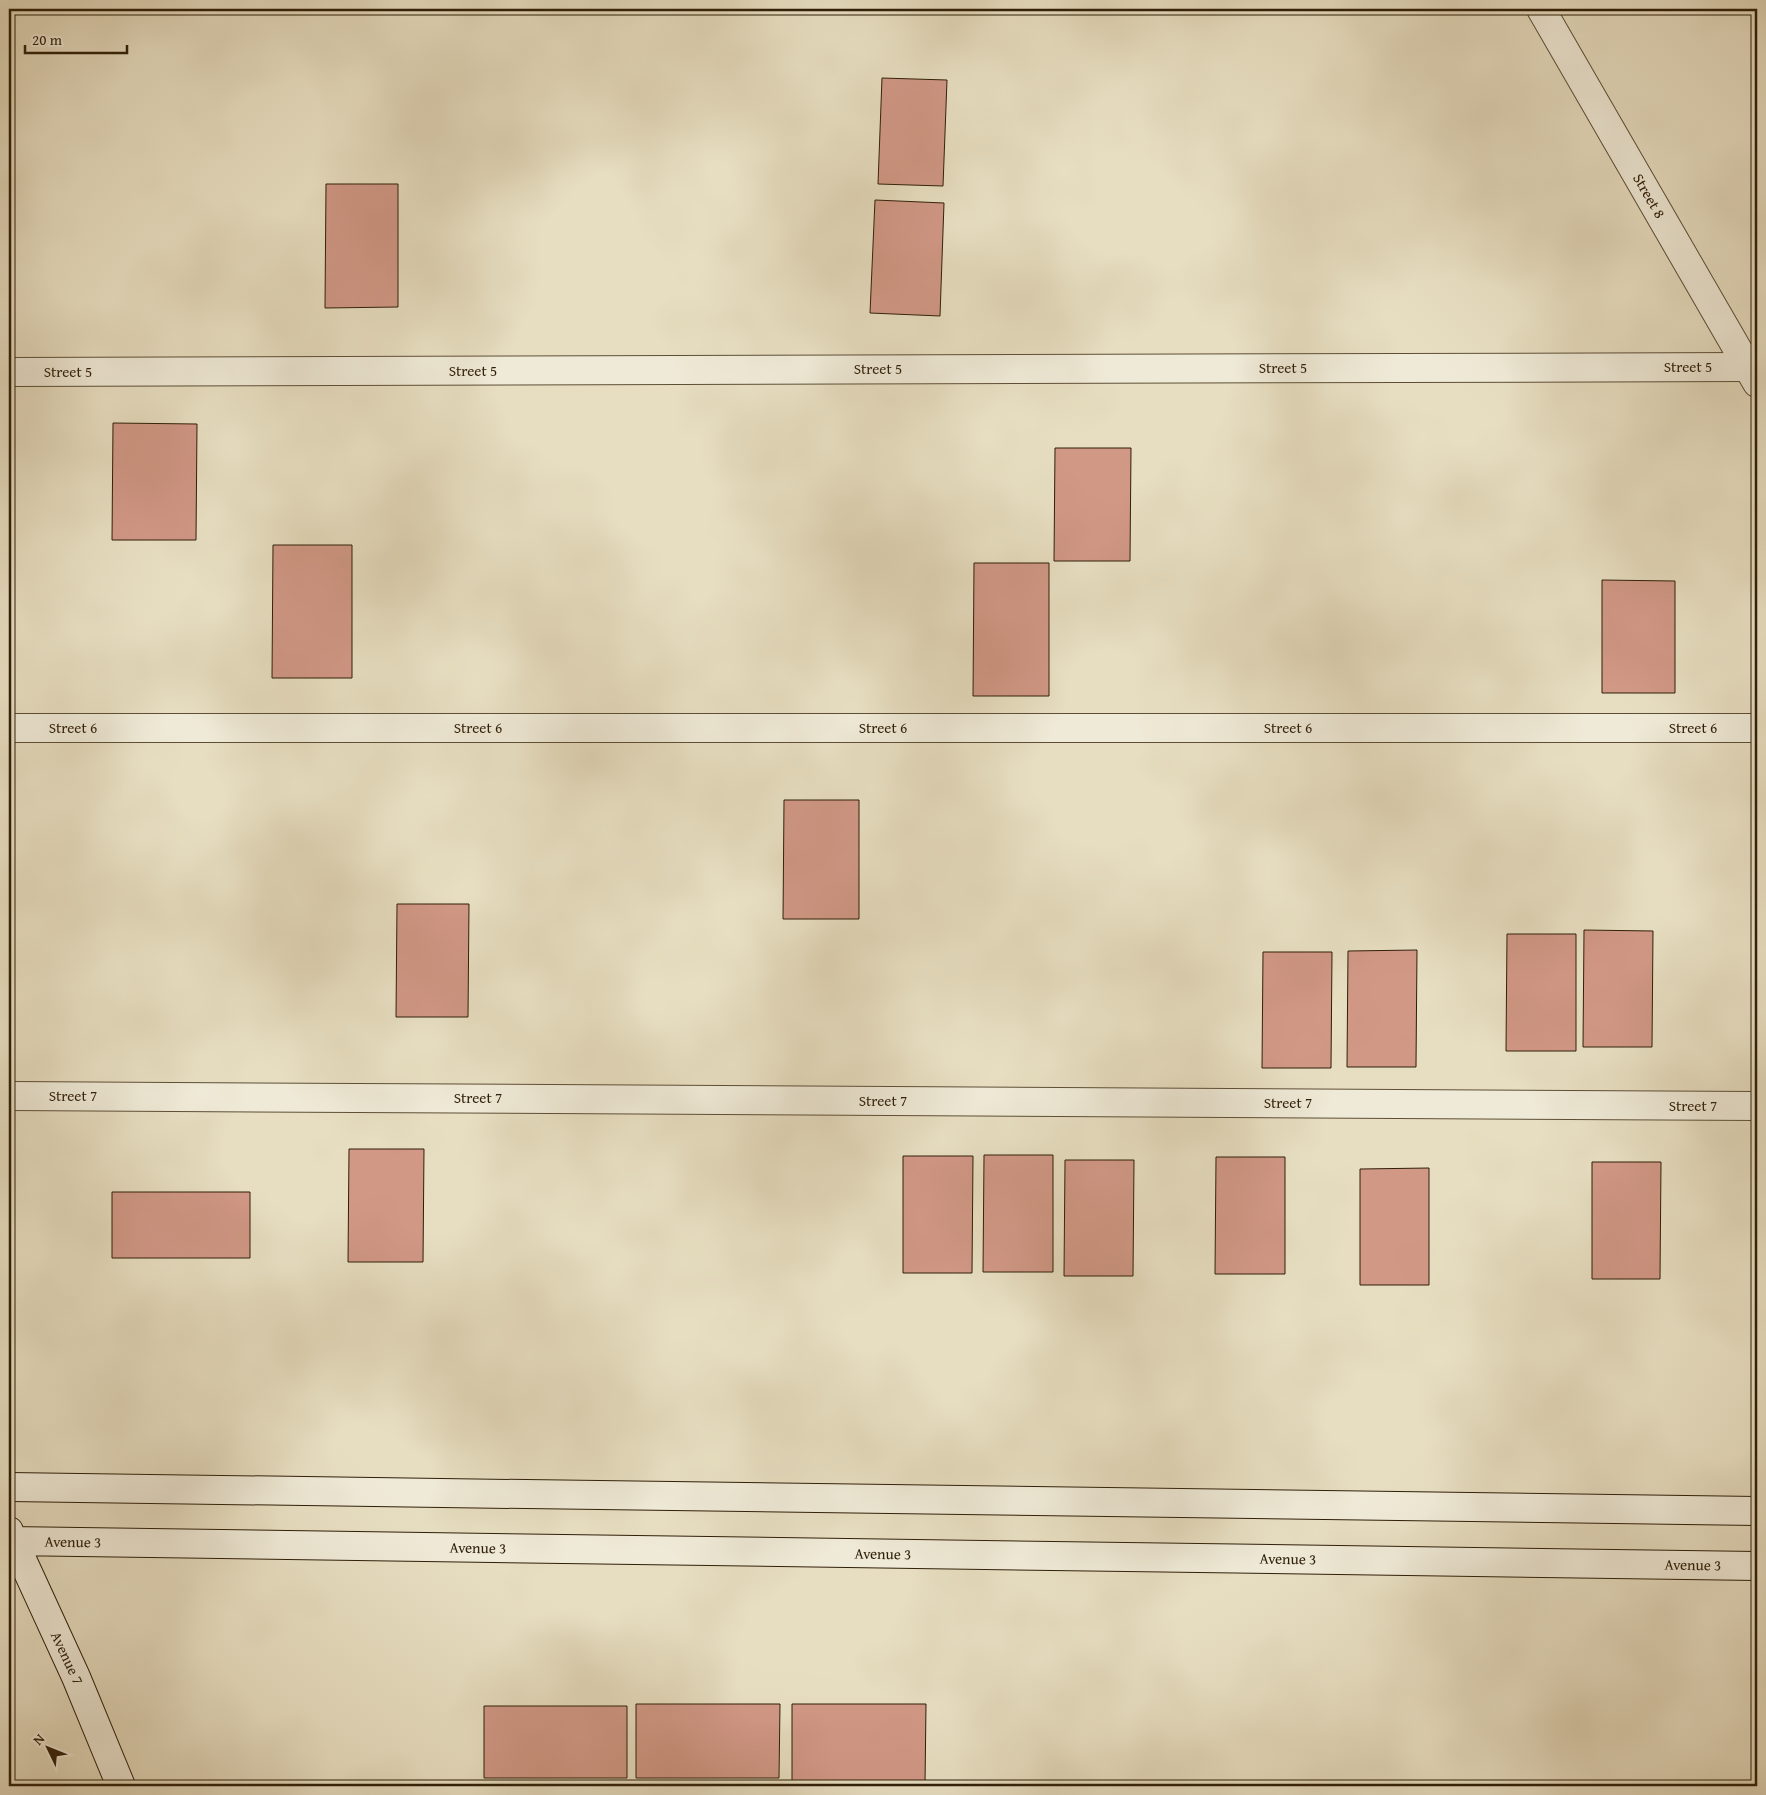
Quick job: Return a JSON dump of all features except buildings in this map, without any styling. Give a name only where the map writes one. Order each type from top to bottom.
[{"type":"street","name":"Street 8","points":[[1541,9],[1752,375]]},
{"type":"street","name":"Street 5","points":[[9,372],[1752,375]]},
{"type":"street","name":"Street 6","points":[[9,728],[1757,728]]},
{"type":"street","name":"Street 7","points":[[9,1096],[1757,1106]]},
{"type":"street","points":[[9,1487],[1757,1511]]},
{"type":"street","name":"Avenue 3","points":[[10,1538],[1757,1566]]},
{"type":"street","name":"Avenue 7","points":[[10,1538],[76,1677],[121,1786]]}]
